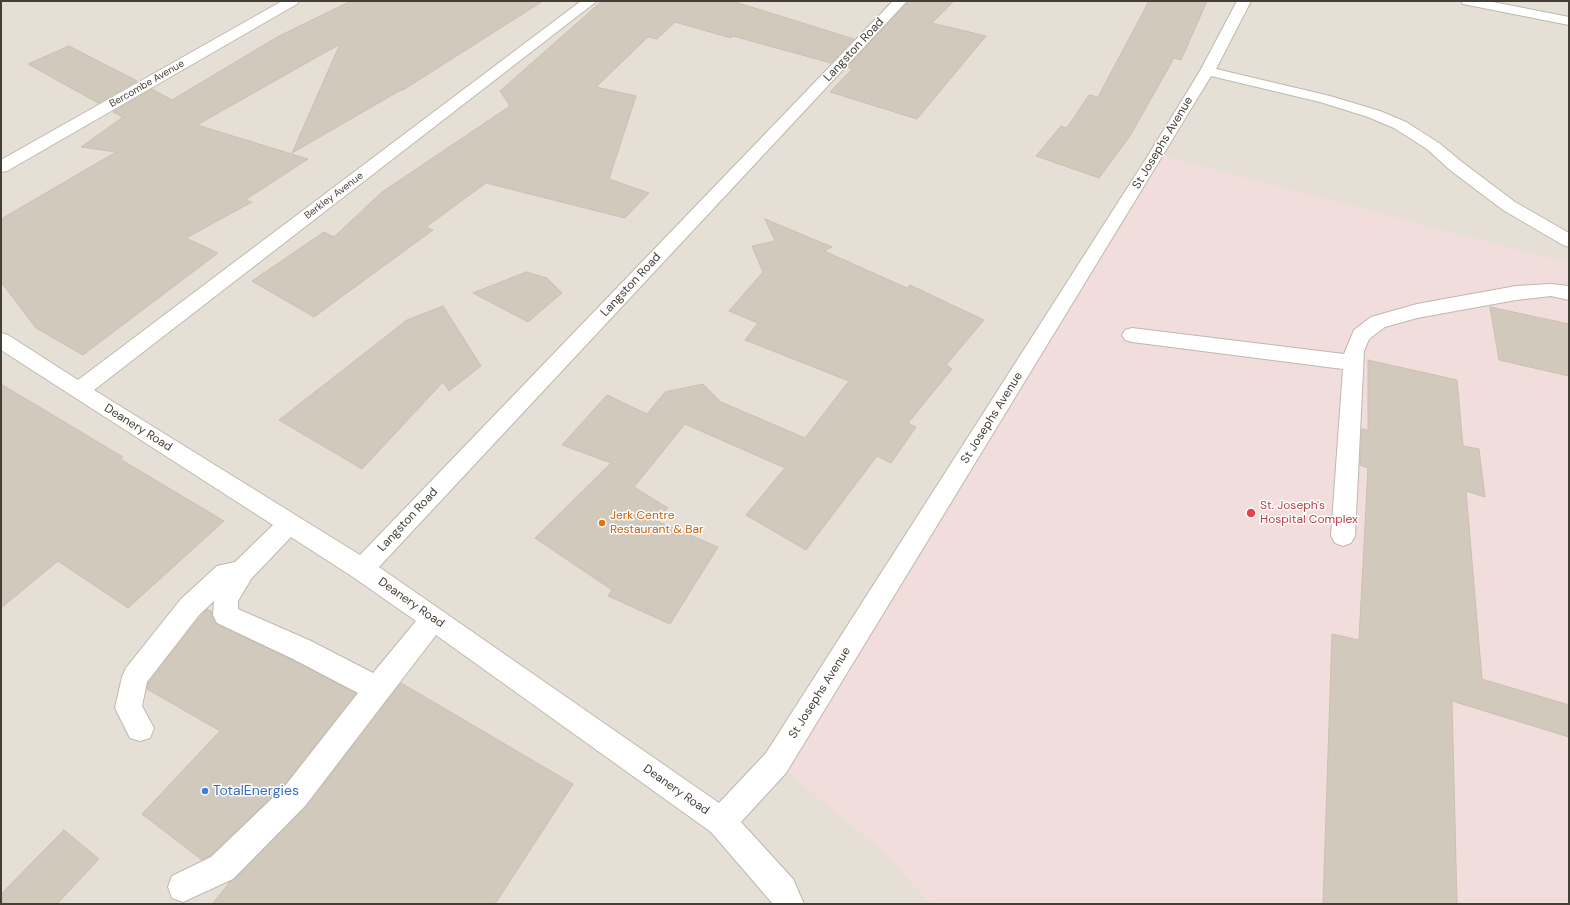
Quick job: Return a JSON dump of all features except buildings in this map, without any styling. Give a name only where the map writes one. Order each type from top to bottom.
[{"type":"street","name":"Bercombe Avenue","points":[[1,167],[292,1]]},
{"type":"street","name":"Berkley Avenue","points":[[79,391],[590,1]]},
{"type":"street","name":"Langston Road","points":[[362,569],[900,1]]},
{"type":"street","name":"St Josephs Avenue","points":[[721,822],[776,763],[1158,154],[1207,71],[1244,1]]},
{"type":"street","points":[[1468,1],[1569,21]]},
{"type":"street","points":[[1207,71],[1325,99],[1374,114],[1400,125],[1433,146],[1456,166],[1509,206],[1569,241]]},
{"type":"street","points":[[1343,536],[1354,351],[1361,335],[1378,322],[1418,311],[1516,293],[1552,290],[1569,293]]},
{"type":"street","points":[[1132,335],[1353,363]]},
{"type":"street","name":"Deanery Road","points":[[1,340],[79,391],[362,569],[721,822],[782,890],[789,904]]},
{"type":"street","points":[[290,523],[242,571],[226,600],[226,615],[302,650],[377,689]]},
{"type":"street","points":[[140,728],[128,708],[135,677],[190,607],[226,574],[242,571]]},
{"type":"street","points":[[183,887],[222,868],[295,796],[433,619]]},
{"type":"shaded area","points":[[1,1],[1569,1],[1569,904],[1,904]]},
{"type":"shaded area","name":"St. Joseph's Hospital Complex","points":[[1157,154],[1569,263],[1569,904],[930,904],[883,852],[776,763]]},
{"type":"place","name":"St. Joseph's Hospital Complex","points":[[1251,513]]},
{"type":"place","name":"Jerk Centre Restaurant & Bar","points":[[602,523]]},
{"type":"place","name":"TotalEnergies","points":[[205,791]]}]
